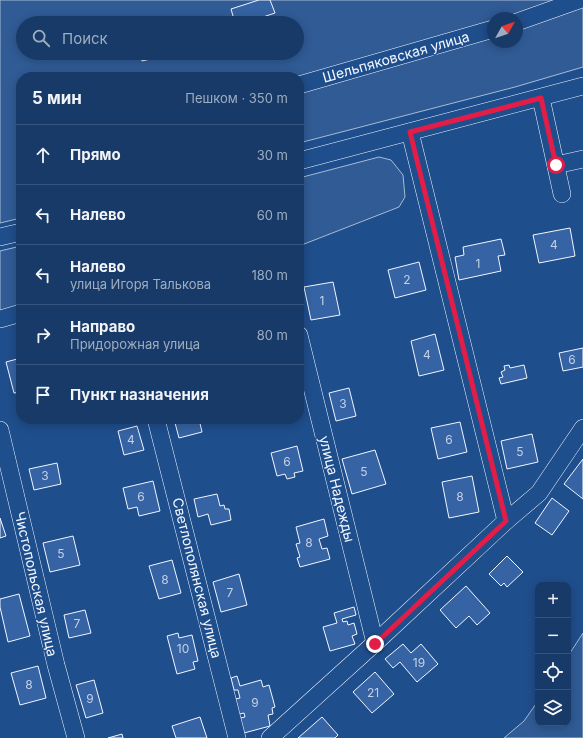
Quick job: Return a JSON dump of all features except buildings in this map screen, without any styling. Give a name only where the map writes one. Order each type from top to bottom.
[{"type":"street","points":[[523,20],[578,0]]},
{"type":"street","name":"Шельпяковская улица","points":[[304,84],[487,31]]},
{"type":"street","points":[[304,160],[583,86]]},
{"type":"street","points":[[541,98],[562,194]]},
{"type":"street","points":[[410,132],[506,521]]},
{"type":"street","points":[[556,165],[583,159]]},
{"type":"street","points":[[0,237],[16,233]]},
{"type":"street","points":[[0,319],[16,314]]},
{"type":"street","name":"улица Надежды","points":[[304,355],[375,644]]},
{"type":"street","name":"Светлополянская улица","points":[[157,424],[237,738]]},
{"type":"street","points":[[270,738],[375,644],[539,492],[583,428]]},
{"type":"street","name":"Чистопольская улица","points":[[0,430],[56,665],[76,738]]},
{"type":"shaded area","points":[[0,0],[583,0],[583,67],[515,87],[304,142],[304,72],[16,72],[16,219],[0,223]]},
{"type":"shaded area","points":[[379,157],[391,160],[403,175],[405,197],[399,207],[304,244],[304,177]]},
{"type":"shaded area","points":[[16,247],[16,309],[0,313],[0,251]]},
{"type":"shaded area","points":[[583,633],[583,738],[504,738],[524,721],[535,705],[535,726],[571,726],[571,651]]},
{"type":"route","points":[[375,644],[506,521],[410,132],[541,98],[556,165]]}]
